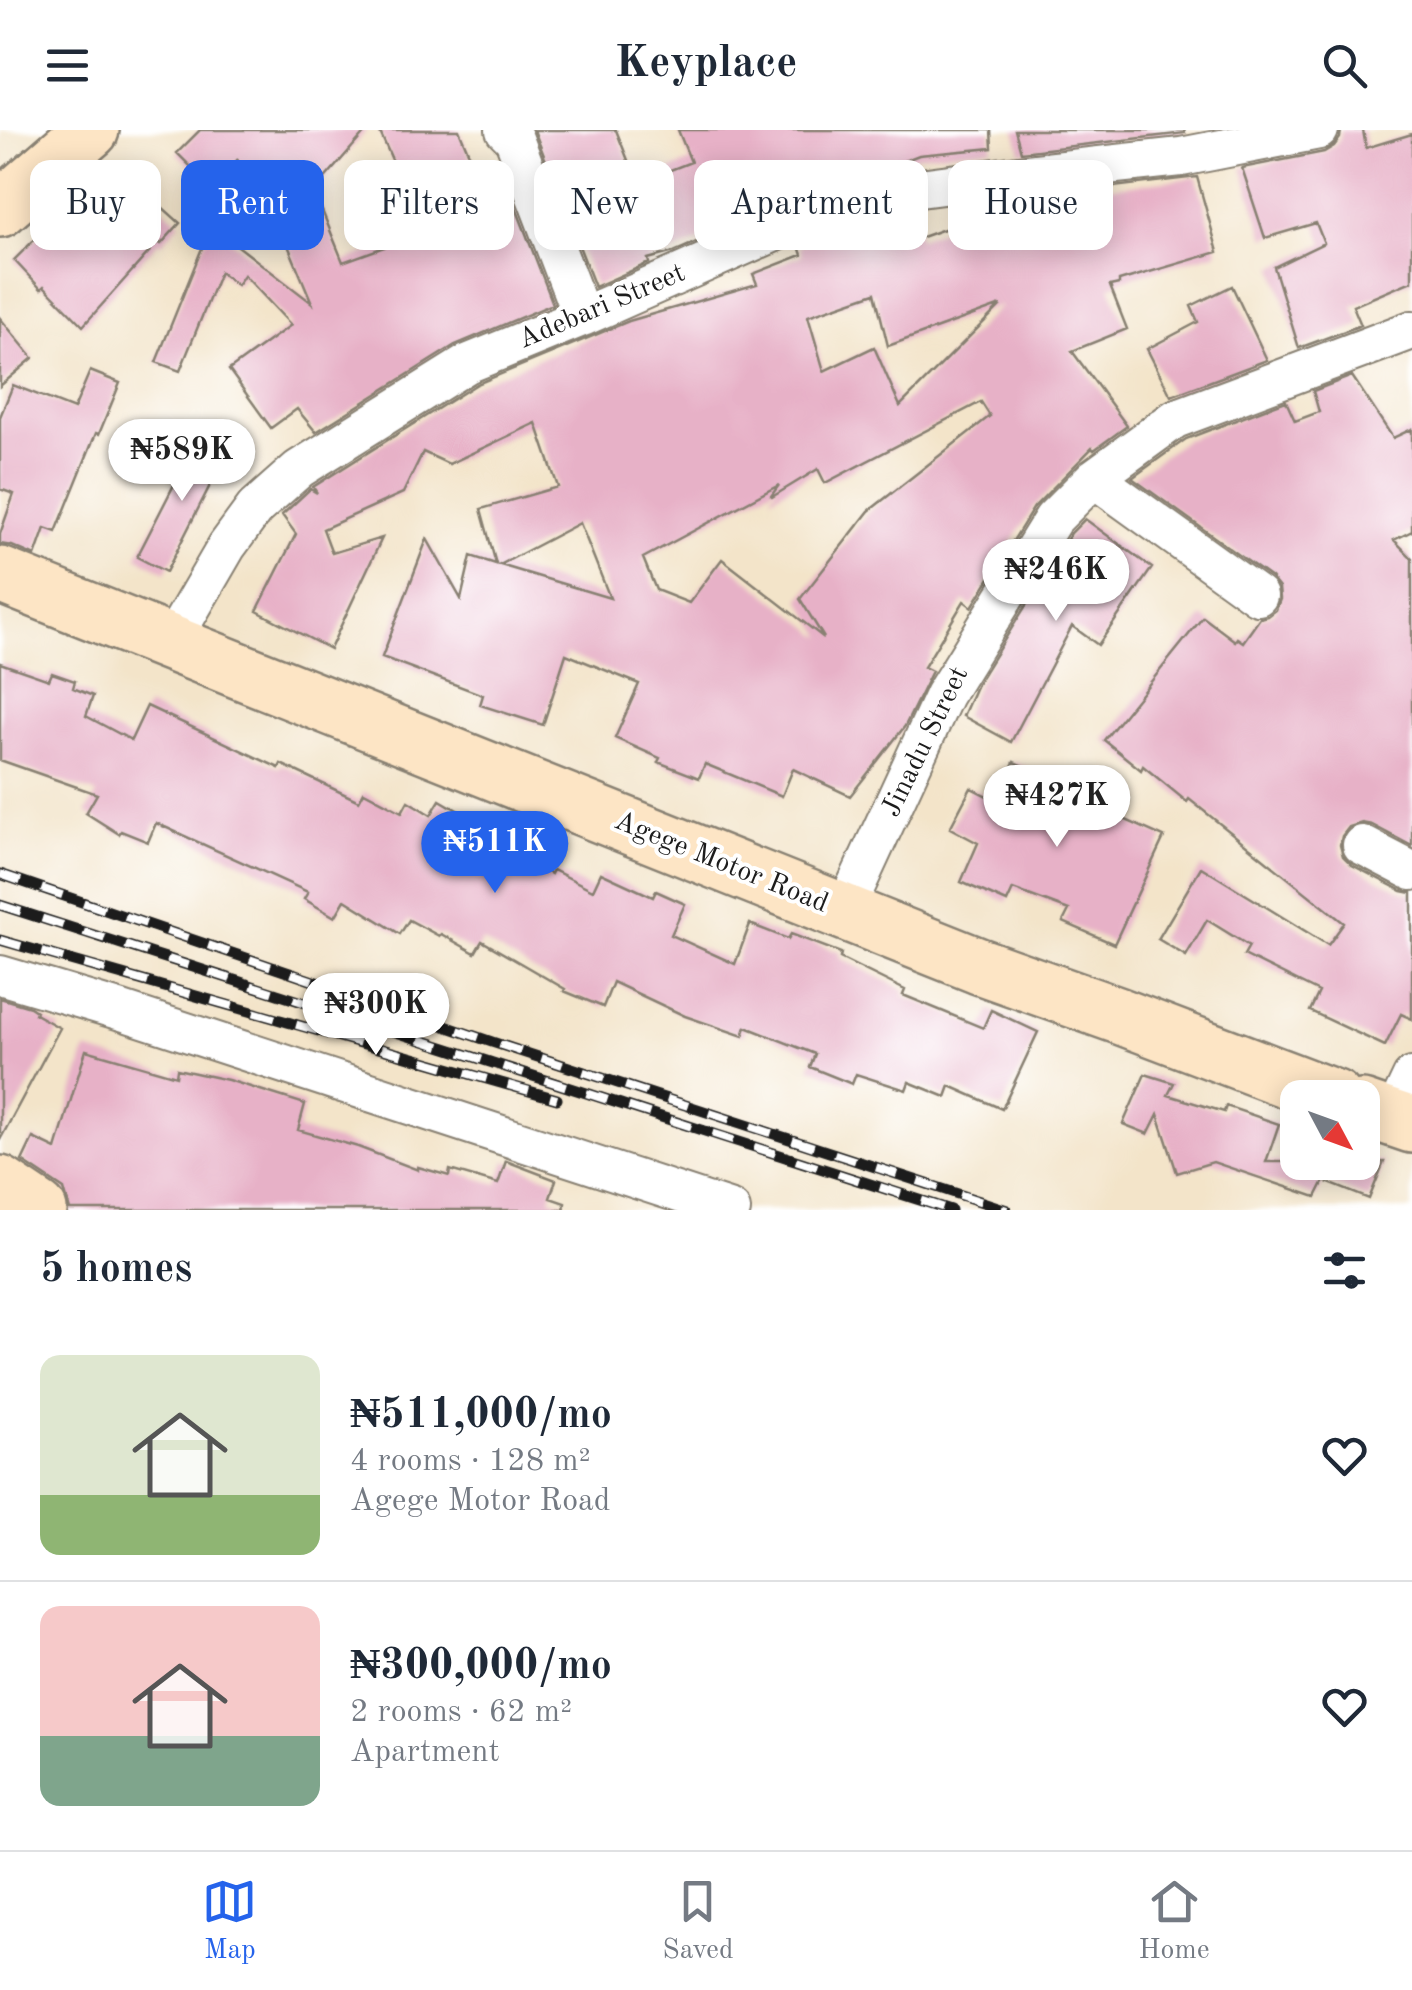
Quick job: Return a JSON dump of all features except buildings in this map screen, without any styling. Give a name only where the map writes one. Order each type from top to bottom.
[{"type":"main road","points":[[1,206],[91,130]]},
{"type":"main road","name":"Agege Motor Road","points":[[0,575],[979,966],[1288,1080]]},
{"type":"main road","points":[[0,1184],[39,1210]]},
{"type":"street","points":[[505,130],[514,139],[582,317]]},
{"type":"street","name":"Adebari Street","points":[[170,644],[227,546],[255,508],[298,469],[467,364],[786,227],[874,194],[1034,173],[1177,144],[1320,130]]},
{"type":"street","name":"Jinadu Street","points":[[844,912],[944,695],[1053,518],[1094,478],[1175,419],[1412,330]]},
{"type":"street","points":[[1094,478],[1258,596]]},
{"type":"street","points":[[1362,845],[1412,871]]},
{"type":"street","points":[[0,976],[122,1011],[730,1210]]},
{"type":"railway","points":[[0,874],[492,1042],[1007,1210]]},
{"type":"railway","points":[[0,905],[951,1210]]},
{"type":"railway","points":[[0,940],[557,1099]]}]
